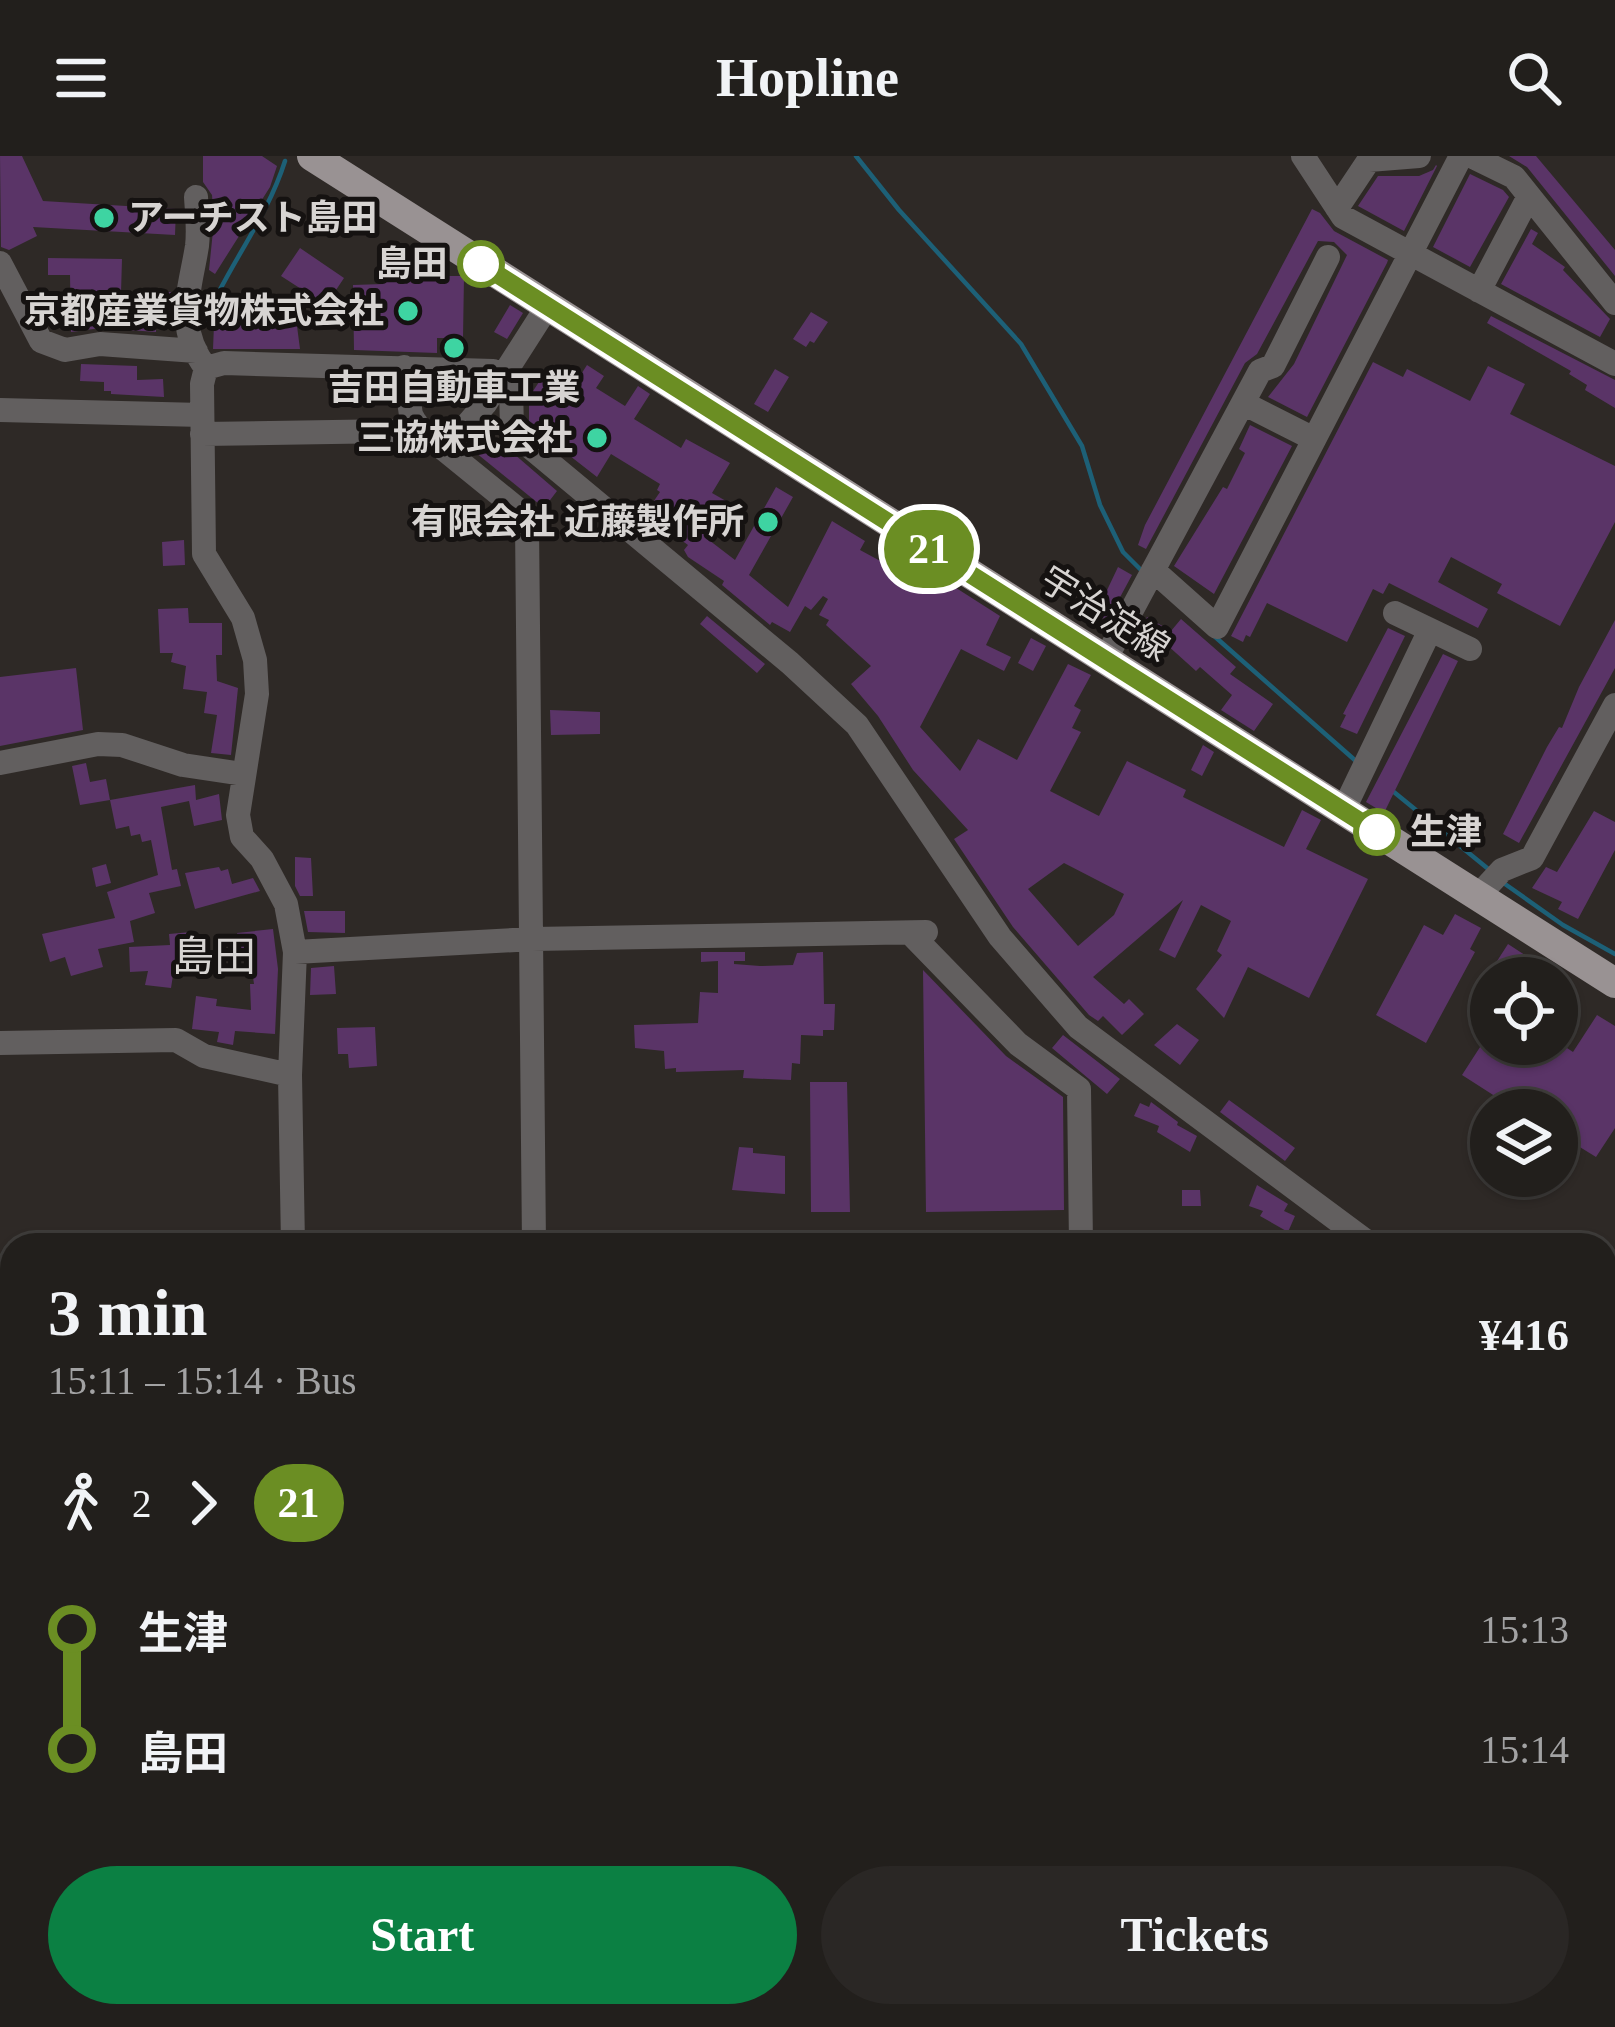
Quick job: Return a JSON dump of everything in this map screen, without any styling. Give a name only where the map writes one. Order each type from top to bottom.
[{"type":"main road","name":"宇治淀線","points":[[312,156],[1615,982]]},
{"type":"street","points":[[1303,156],[1342,217],[1612,356]]},
{"type":"street","points":[[1336,208],[1369,160],[1419,156]]},
{"type":"street","points":[[1153,570],[1217,627],[1461,156]]},
{"type":"street","points":[[1471,156],[1514,177],[1615,303]]},
{"type":"street","points":[[196,197],[197,246],[186,302],[201,360],[204,554],[243,618],[255,661],[257,694],[238,815],[242,837],[262,860],[286,904],[295,952],[290,1075],[293,1233]]},
{"type":"street","points":[[1479,291],[1528,198]]},
{"type":"street","points":[[1105,660],[1260,371],[1273,366],[1328,257]]},
{"type":"street","points":[[0,262],[41,341],[65,350],[100,344],[224,363],[493,371],[511,384],[512,432],[857,725],[1000,937],[1078,1028],[1355,1233]]},
{"type":"street","points":[[445,450],[502,378],[547,307]]},
{"type":"street","points":[[404,367],[410,415],[416,423],[520,511],[527,524],[534,1233]]},
{"type":"street","points":[[1243,403],[1314,439]]},
{"type":"street","points":[[0,410],[202,425],[395,430],[416,423]]},
{"type":"street","points":[[1395,613],[1470,649]]},
{"type":"street","points":[[1343,811],[1430,630]]},
{"type":"street","points":[[1478,896],[1502,870],[1532,859],[1615,705]]},
{"type":"street","points":[[0,763],[98,744],[243,774]]},
{"type":"street","points":[[295,952],[532,939],[918,932],[1018,1044],[1079,1090],[1081,1233]]},
{"type":"street","points":[[0,1043],[176,1040],[204,1056],[290,1075]]},
{"type":"building","name":"アーチスト島田","points":[[0,156],[22,156],[43,201],[176,209],[175,235],[33,227],[37,236],[9,250],[1,247]]},
{"type":"building","points":[[203,156],[262,156],[277,166],[270,187],[215,274],[209,270],[214,221],[212,195],[203,182]]},
{"type":"building","points":[[1509,156],[1536,156],[1615,250],[1615,276],[1527,167]]},
{"type":"building","points":[[1436,165],[1404,231],[1358,206],[1378,176],[1419,176]]},
{"type":"building","points":[[1470,174],[1509,197],[1470,267],[1433,247]]},
{"type":"building","points":[[1312,209],[1334,231],[1387,263],[1307,417],[1268,397],[1294,364],[1347,255],[1334,242],[1318,241],[1257,354],[1245,363],[1146,549],[1138,545],[1145,525]]},
{"type":"building","points":[[1531,229],[1538,233],[1532,244],[1565,267],[1610,319],[1600,337],[1501,284]]},
{"type":"building","points":[[300,248],[344,278],[326,305],[281,276]]},
{"type":"building","points":[[48,258],[122,259],[121,293],[171,292],[170,311],[156,311],[156,332],[101,328],[71,332],[70,275],[48,275]]},
{"type":"building","name":"京都産業貨物株式会社","points":[[438,263],[438,276],[464,276],[463,338],[437,338],[437,353],[354,350],[353,285],[383,284],[383,273],[406,273],[406,264]]},
{"type":"building","points":[[510,305],[523,313],[507,339],[494,332]]},
{"type":"building","points":[[811,312],[828,322],[806,347],[793,339]]},
{"type":"building","points":[[1491,316],[1615,380],[1615,408],[1585,390],[1587,385],[1571,371],[1487,323]]},
{"type":"building","points":[[214,325],[297,326],[300,349],[213,349]]},
{"type":"building","points":[[1373,362],[1403,377],[1407,369],[1470,401],[1488,366],[1525,384],[1510,414],[1615,466],[1615,522],[1560,626],[1497,593],[1502,584],[1451,557],[1438,582],[1488,609],[1478,628],[1389,583],[1383,594],[1373,589],[1347,642],[1267,603],[1250,637],[1246,635],[1243,642],[1231,636]]},
{"type":"building","points":[[81,364],[137,366],[137,380],[163,379],[164,397],[111,394],[104,391],[104,382],[80,381]]},
{"type":"building","points":[[587,365],[604,376],[596,388],[625,406],[638,386],[650,394],[634,419],[681,448],[686,439],[730,463],[712,493],[726,501],[705,537],[735,560],[776,487],[793,497],[749,575],[788,607],[832,521],[865,541],[860,550],[921,583],[928,570],[1000,616],[986,645],[1011,657],[1004,671],[961,649],[920,727],[960,771],[978,739],[1017,760],[1068,664],[1091,675],[1074,706],[1081,710],[1072,728],[1081,732],[1050,791],[1099,816],[1127,761],[1186,790],[1183,797],[1284,847],[1302,810],[1321,820],[1306,849],[1368,879],[1309,998],[1248,967],[1224,1018],[1196,989],[1222,955],[1217,951],[1231,921],[1201,905],[1175,958],[1159,950],[1183,900],[1093,977],[1124,1004],[1129,999],[1144,1014],[1122,1035],[1103,1016],[1098,1021],[1089,1015],[1013,927],[954,839],[968,830],[913,770],[851,684],[871,666],[819,615],[828,599],[823,596],[811,610],[805,606],[790,632],[770,625],[722,585],[724,581],[688,557],[684,550],[688,545],[645,514],[660,484],[611,454],[597,477],[529,424],[529,397],[543,376],[569,393]],"holes":[[[1064,863],[1124,894],[1114,915],[1078,946],[1028,889]]]},
{"type":"building","points":[[775,369],[789,377],[768,412],[754,404]]},
{"type":"building","points":[[1250,425],[1292,446],[1214,594],[1174,566],[1223,487],[1227,489],[1245,453],[1239,449]]},
{"type":"building","points":[[479,436],[493,446],[498,440],[557,491],[544,508],[470,448]]},
{"type":"building","points":[[184,540],[185,565],[163,566],[162,542]]},
{"type":"building","points":[[1118,567],[1132,575],[1111,614],[1090,626]]},
{"type":"building","points":[[188,608],[189,623],[222,623],[217,681],[238,688],[231,755],[211,753],[217,715],[204,713],[207,692],[183,689],[186,666],[171,662],[173,653],[160,653],[158,609]]},
{"type":"building","points":[[707,616],[765,664],[757,673],[700,624]]},
{"type":"building","points":[[1147,617],[1171,631],[1181,619],[1236,667],[1230,674],[1273,704],[1254,731],[1221,710],[1232,695],[1156,635],[1144,656],[1130,649]]},
{"type":"building","points":[[1615,620],[1615,668],[1519,843],[1503,834]]},
{"type":"building","points":[[1388,628],[1405,636],[1357,734],[1340,727],[1343,714]]},
{"type":"building","points":[[1031,638],[1046,646],[1033,671],[1018,663]]},
{"type":"building","points":[[1443,654],[1458,661],[1384,813],[1366,802]]},
{"type":"building","points":[[76,668],[83,730],[0,746],[0,677]]},
{"type":"building","points":[[550,710],[600,712],[600,734],[551,735]]},
{"type":"building","points":[[1203,745],[1214,752],[1202,776],[1191,770]]},
{"type":"building","points":[[86,763],[90,782],[106,779],[110,800],[80,805],[72,766]]},
{"type":"building","points":[[195,785],[196,800],[219,794],[222,820],[194,826],[189,801],[161,807],[172,870],[177,869],[181,886],[149,893],[155,913],[130,921],[134,942],[98,949],[103,967],[71,976],[65,957],[50,962],[42,934],[115,918],[107,892],[158,875],[151,840],[142,842],[140,834],[131,836],[129,826],[116,829],[110,800]]},
{"type":"building","points":[[1594,811],[1615,822],[1615,850],[1578,919],[1558,909],[1562,902],[1532,888],[1546,867],[1557,872]]},
{"type":"building","points":[[295,857],[311,858],[313,896],[300,896],[295,886]]},
{"type":"building","points":[[106,864],[111,883],[96,887],[92,868]]},
{"type":"building","points":[[228,869],[232,884],[253,878],[260,891],[195,909],[185,873]]},
{"type":"building","points":[[304,911],[345,911],[345,933],[308,932]]},
{"type":"building","points":[[1455,914],[1481,928],[1470,949],[1475,952],[1426,1043],[1376,1015],[1424,925],[1443,935]]},
{"type":"building","points":[[273,929],[278,969],[275,1034],[235,1031],[233,1045],[217,1042],[219,1032],[192,1029],[196,996],[217,999],[216,1006],[251,1010],[250,956],[240,957],[237,933]]},
{"type":"building","points":[[191,932],[193,968],[174,969],[171,988],[145,985],[148,971],[130,972],[129,947],[170,945],[169,934]]},
{"type":"building","points":[[1508,944],[1528,957],[1500,957]]},
{"type":"building","points":[[701,952],[745,952],[745,961],[734,964],[760,966],[793,965],[797,953],[823,952],[824,1004],[835,1004],[834,1030],[823,1030],[823,1036],[801,1035],[800,1064],[792,1063],[791,1080],[743,1078],[744,1070],[676,1072],[676,1068],[665,1069],[664,1051],[635,1048],[634,1025],[698,1023],[700,992],[718,993],[718,961],[701,962]]},
{"type":"building","points":[[334,966],[336,994],[310,995],[311,968]]},
{"type":"building","points":[[923,970],[1006,1056],[1063,1097],[1064,1210],[926,1212]]},
{"type":"building","points":[[1597,1015],[1615,1026],[1615,1128],[1596,1157],[1578,1146],[1578,1089],[1484,1089],[1462,1075],[1470,1063],[1578,1065],[1578,1044]]},
{"type":"building","points":[[1177,1024],[1199,1040],[1180,1065],[1154,1045]]},
{"type":"building","points":[[375,1027],[377,1066],[349,1068],[348,1054],[338,1054],[337,1028]]},
{"type":"building","points":[[1063,1035],[1120,1079],[1107,1094],[1052,1048]]},
{"type":"building","points":[[810,1082],[847,1082],[850,1212],[811,1212]]},
{"type":"building","points":[[1229,1100],[1295,1148],[1285,1161],[1220,1112]]},
{"type":"building","points":[[1151,1102],[1197,1136],[1190,1152],[1157,1132],[1159,1126],[1134,1116],[1140,1103],[1149,1107]]},
{"type":"building","points":[[739,1147],[785,1156],[785,1194],[732,1190]]},
{"type":"building","points":[[1257,1185],[1288,1204],[1284,1211],[1295,1216],[1288,1232],[1260,1216],[1263,1211],[1249,1206]]},
{"type":"building","points":[[1182,1190],[1200,1190],[1201,1206],[1182,1206]]},
{"type":"waterway","points":[[856,156],[1021,344],[1082,446],[1100,505],[1123,552],[1142,571]]},
{"type":"waterway","points":[[205,320],[285,161]]},
{"type":"waterway","points":[[1213,635],[1357,762]]},
{"type":"waterway","points":[[1389,788],[1492,872]]},
{"type":"waterway","points":[[1505,884],[1615,954]]},
{"type":"bus line","name":"21","points":[[481,264],[1377,832]]},
{"type":"place","name":"アーチスト島田","points":[[104,218]]},
{"type":"place","name":"島田","points":[[481,264]]},
{"type":"place","name":"京都産業貨物株式会社","points":[[408,311]]},
{"type":"place","name":"吉田自動車工業","points":[[454,348]]},
{"type":"place","name":"三協株式会社","points":[[597,438]]},
{"type":"place","name":"有限会社 近藤製作所","points":[[768,522]]},
{"type":"place","name":"生津","points":[[1377,832]]},
{"type":"district","name":"島田","points":[[214,957]]}]
